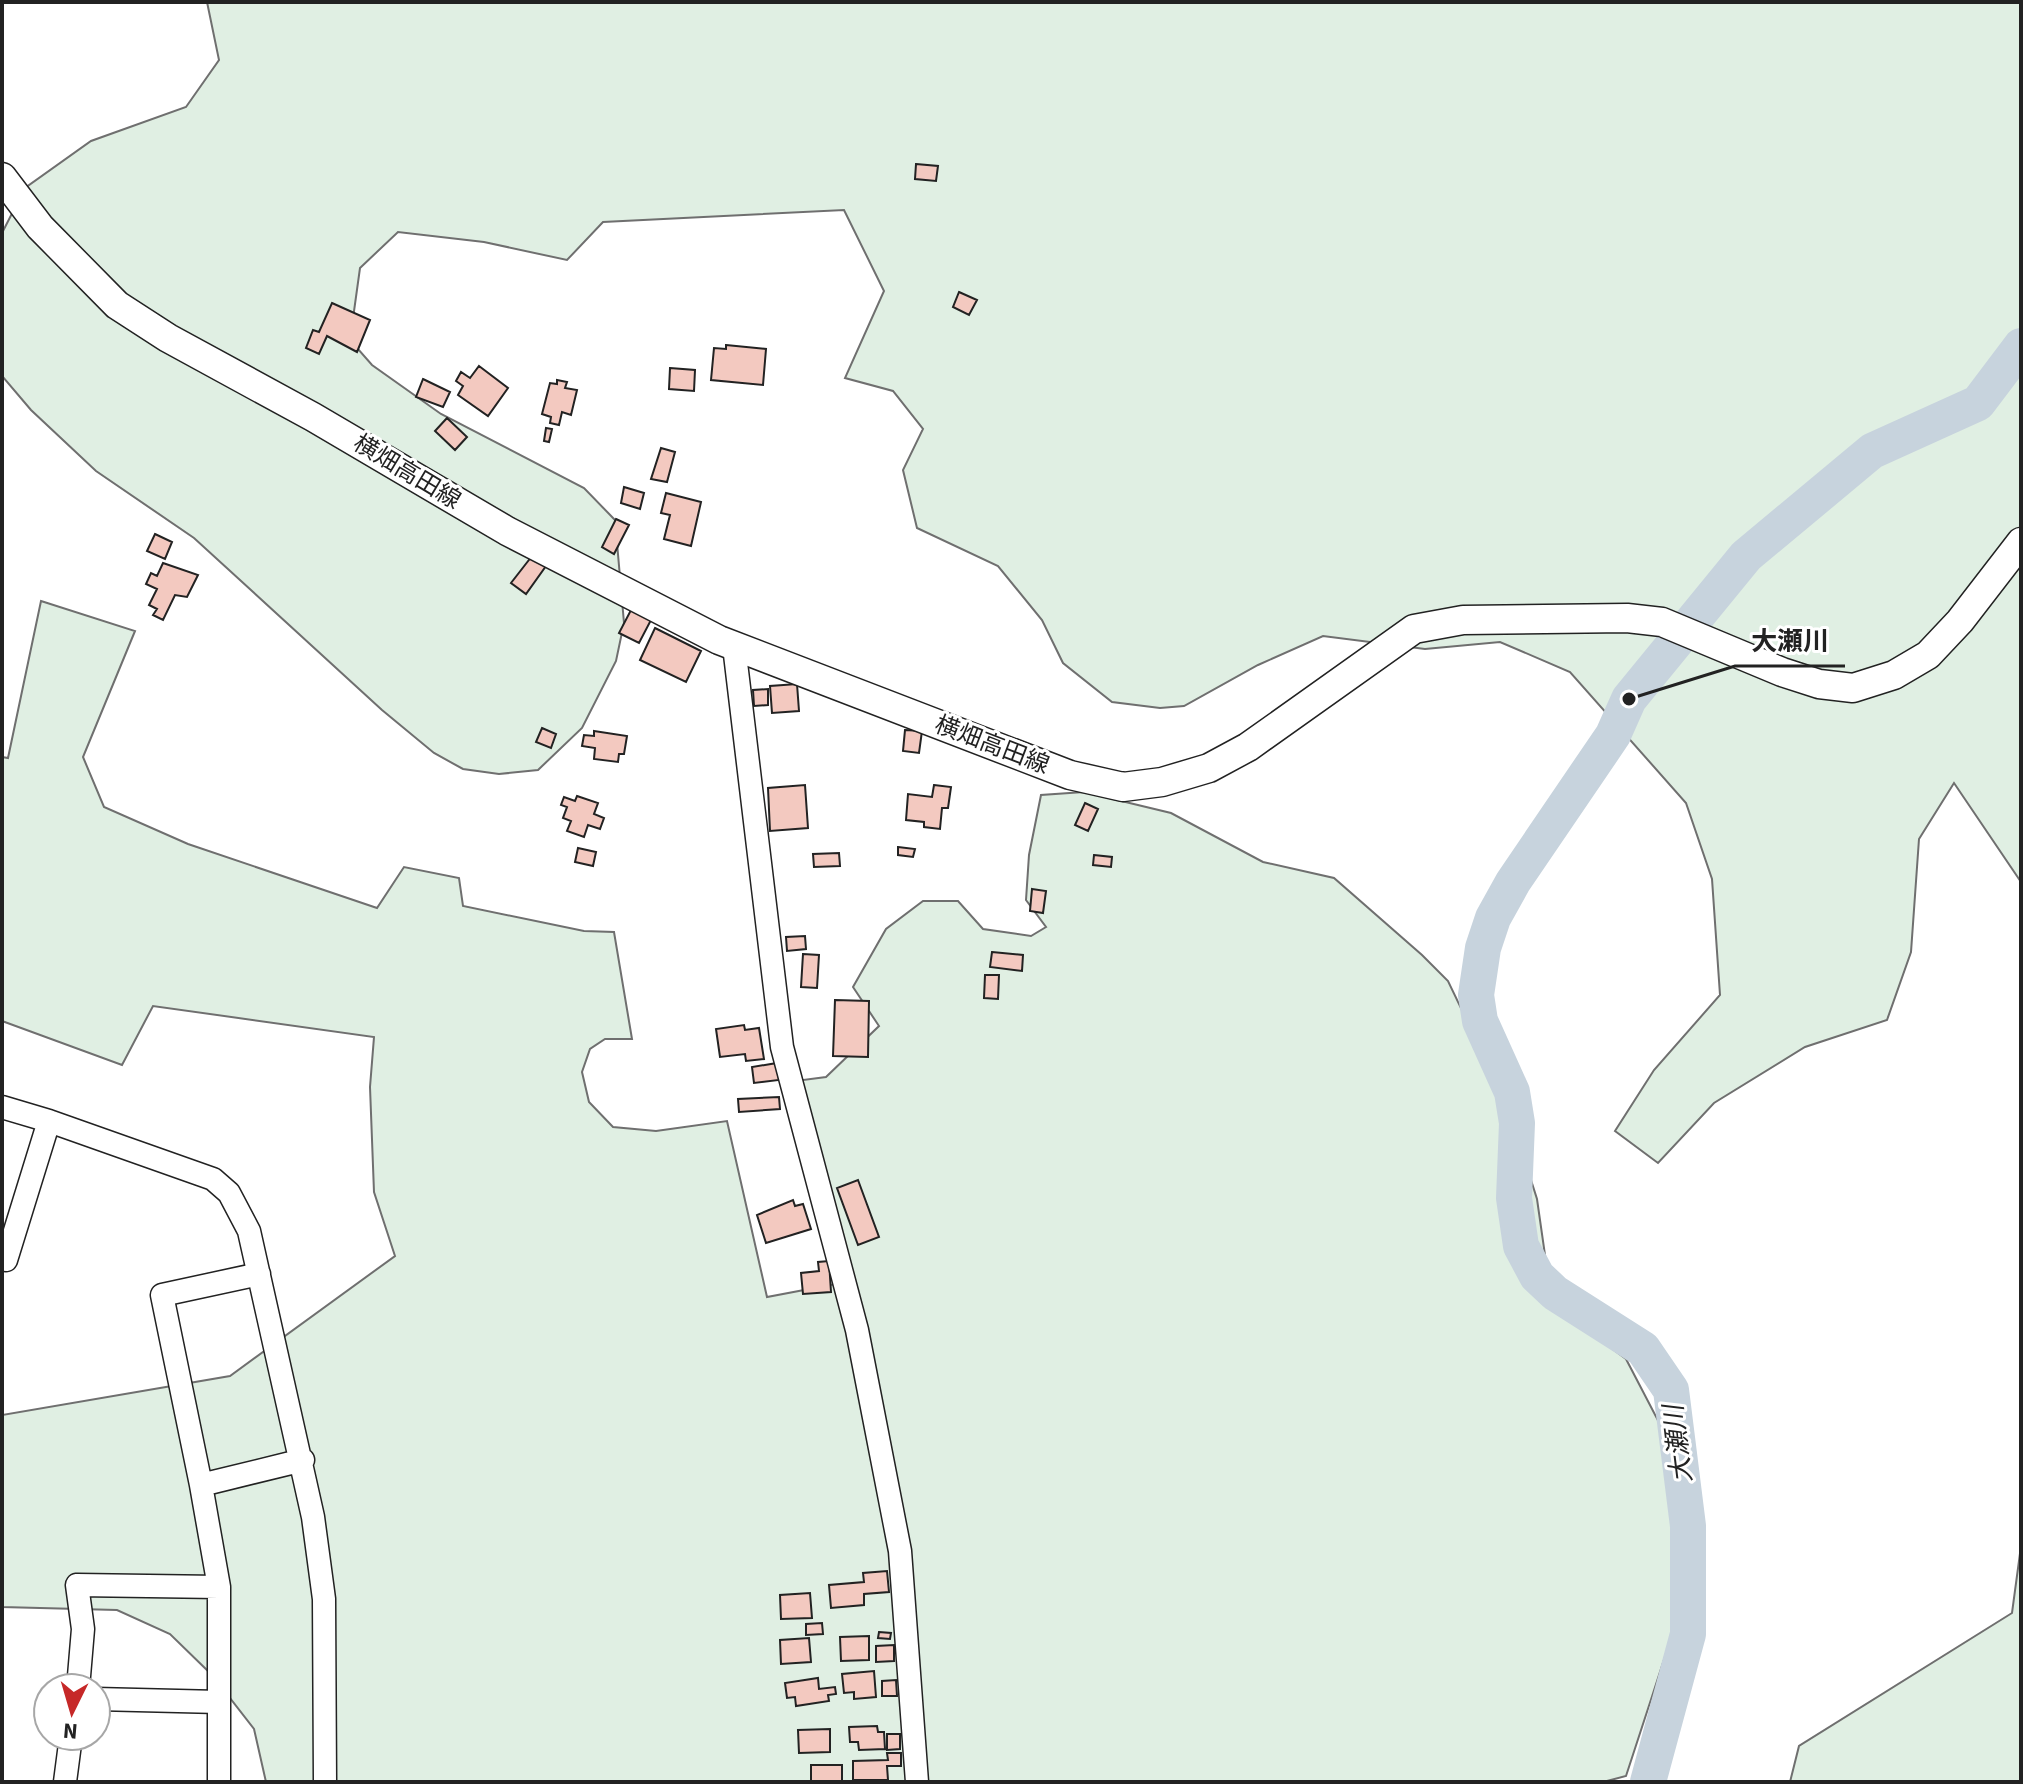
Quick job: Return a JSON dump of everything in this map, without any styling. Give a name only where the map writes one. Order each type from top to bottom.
[{"type":"main road","name":"横畑高田線","points":[[2,177],[74,265],[117,305],[168,338],[313,417],[507,531],[734,646],[1070,775],[1123,787],[1162,782],[1209,768],[1248,747],[1414,629],[1463,620],[1627,618],[1662,622],[1782,672],[1819,684],[1853,688],[1894,675],[1928,655],[1960,621],[2021,542]]},
{"type":"street","points":[[734,646],[782,1047],[857,1330],[900,1551],[917,1782]]},
{"type":"street","points":[[2,1107],[213,1179],[229,1193],[249,1231],[303,1460],[324,1599],[325,1782]]},
{"type":"street","points":[[2,1258],[6,1260],[49,1121]]},
{"type":"street","points":[[219,1782],[219,1587],[162,1295],[259,1274]]},
{"type":"street","points":[[201,1485],[303,1460]]},
{"type":"street","points":[[79,1672],[83,1629],[77,1585],[219,1587]]},
{"type":"street","points":[[112,1699],[219,1702]]},
{"type":"street","points":[[65,1782],[69,1752]]},
{"type":"green space","points":[[207,2],[2021,2],[2021,882],[1954,783],[1919,839],[1911,952],[1887,1020],[1805,1047],[1714,1103],[1658,1163],[1615,1131],[1654,1070],[1720,995],[1712,879],[1686,803],[1570,672],[1500,642],[1425,649],[1323,636],[1258,665],[1184,706],[1160,708],[1112,702],[1063,663],[1042,620],[998,566],[917,528],[903,470],[923,429],[893,391],[845,378],[884,291],[844,210],[603,222],[567,260],[484,242],[398,232],[360,268],[350,340],[372,365],[441,414],[584,488],[615,520],[624,623],[616,661],[582,728],[538,770],[499,774],[463,769],[434,753],[382,710],[194,538],[96,471],[31,410],[2,376],[2,233],[25,188],[91,141],[186,107],[219,60]]},
{"type":"green space","points":[[41,601],[135,631],[83,757],[104,807],[188,844],[377,908],[404,867],[459,878],[463,906],[584,931],[614,932],[632,1039],[605,1039],[590,1049],[582,1072],[589,1102],[613,1127],[656,1131],[727,1121],[767,1297],[841,1283],[795,1081],[826,1077],[879,1026],[853,987],[886,929],[923,901],[958,901],[983,929],[1031,936],[1046,927],[1026,900],[1029,855],[1041,795],[1084,792],[1171,813],[1263,862],[1334,878],[1448,981],[1507,1104],[1537,1199],[1552,1304],[1626,1359],[1663,1430],[1671,1506],[1676,1623],[1626,1776],[1603,1782],[266,1782],[254,1729],[212,1675],[170,1634],[117,1610],[2,1607],[2,1415],[230,1376],[395,1256],[374,1192],[370,1087],[374,1037],[153,1006],[122,1065],[2,1021],[2,757],[8,758]]},
{"type":"green space","points":[[2021,1546],[2021,1782],[1790,1782],[1799,1746],[2012,1613]]},
{"type":"building","points":[[916,164],[938,166],[936,181],[915,179]]},
{"type":"building","points":[[959,292],[977,300],[969,315],[953,307]]},
{"type":"building","points":[[332,303],[370,320],[357,352],[327,336],[319,354],[306,348],[313,330],[319,332]]},
{"type":"building","points":[[726,345],[766,349],[763,385],[711,380],[714,348],[726,349]]},
{"type":"building","points":[[479,366],[508,388],[488,416],[458,395],[463,386],[456,381],[461,372],[470,378]]},
{"type":"building","points":[[670,368],[695,370],[694,391],[669,389]]},
{"type":"building","points":[[423,379],[450,392],[443,407],[416,397]]},
{"type":"building","points":[[557,380],[567,382],[565,388],[577,390],[571,415],[562,412],[559,425],[550,423],[551,417],[542,414],[550,383],[557,384]]},
{"type":"building","points":[[447,418],[467,437],[455,450],[435,431]]},
{"type":"building","points":[[546,428],[552,429],[549,442],[544,441]]},
{"type":"building","points":[[661,448],[675,452],[667,482],[651,479]]},
{"type":"building","points":[[624,487],[644,493],[640,509],[621,503]]},
{"type":"building","points":[[666,493],[701,502],[691,546],[664,539],[670,515],[661,513]]},
{"type":"building","points":[[616,519],[629,525],[614,554],[602,547]]},
{"type":"building","points":[[155,534],[172,542],[165,559],[147,551]]},
{"type":"building","points":[[532,556],[546,566],[526,594],[511,583]]},
{"type":"building","points":[[163,563],[198,575],[187,597],[175,595],[163,620],[153,615],[157,609],[149,605],[157,589],[146,584],[151,573],[157,576]]},
{"type":"building","points":[[631,610],[651,620],[639,643],[619,633]]},
{"type":"building","points":[[655,628],[701,651],[686,682],[640,660]]},
{"type":"building","points":[[797,684],[799,711],[772,713],[770,686]]},
{"type":"building","points":[[768,689],[768,705],[754,706],[753,690]]},
{"type":"building","points":[[542,728],[556,734],[551,748],[536,742]]},
{"type":"building","points":[[905,730],[922,731],[919,753],[903,751]]},
{"type":"building","points":[[594,731],[627,736],[624,754],[619,754],[618,762],[594,759],[595,748],[582,746],[584,735],[594,736]]},
{"type":"building","points":[[805,785],[808,828],[770,831],[768,788]]},
{"type":"building","points":[[934,785],[951,787],[948,808],[942,808],[940,829],[924,827],[924,822],[906,820],[908,794],[932,797]]},
{"type":"building","points":[[577,796],[598,803],[594,814],[604,818],[600,829],[588,825],[584,837],[567,831],[571,821],[563,818],[567,807],[561,805],[564,797],[575,801]]},
{"type":"building","points":[[1085,803],[1098,809],[1088,831],[1075,825]]},
{"type":"building","points":[[898,847],[915,849],[913,857],[898,855]]},
{"type":"building","points":[[578,848],[596,852],[593,866],[575,862]]},
{"type":"building","points":[[839,853],[840,866],[814,867],[813,854]]},
{"type":"building","points":[[1094,855],[1112,857],[1111,867],[1093,865]]},
{"type":"building","points":[[1032,889],[1046,891],[1043,913],[1030,911]]},
{"type":"building","points":[[805,936],[806,949],[787,951],[786,937]]},
{"type":"building","points":[[992,952],[1023,955],[1022,971],[990,967]]},
{"type":"building","points":[[803,954],[819,955],[817,988],[801,987]]},
{"type":"building","points":[[985,975],[999,975],[998,999],[984,998]]},
{"type":"building","points":[[835,1000],[869,1001],[868,1057],[833,1056]]},
{"type":"building","points":[[744,1025],[745,1030],[759,1028],[764,1059],[746,1061],[745,1054],[720,1057],[716,1029]]},
{"type":"building","points":[[777,1063],[779,1080],[754,1083],[752,1067]]},
{"type":"building","points":[[779,1097],[780,1109],[739,1112],[738,1099]]},
{"type":"building","points":[[858,1180],[879,1237],[858,1245],[837,1188]]},
{"type":"building","points":[[793,1200],[795,1206],[803,1204],[811,1229],[766,1243],[757,1215]]},
{"type":"building","points":[[829,1261],[831,1292],[803,1294],[801,1273],[819,1271],[818,1262]]},
{"type":"building","points":[[887,1571],[889,1592],[864,1594],[864,1605],[831,1608],[829,1585],[864,1582],[863,1573]]},
{"type":"building","points":[[810,1593],[812,1618],[781,1619],[780,1595]]},
{"type":"building","points":[[822,1623],[823,1634],[806,1635],[806,1624]]},
{"type":"building","points":[[879,1632],[891,1633],[890,1639],[878,1638]]},
{"type":"building","points":[[869,1636],[869,1660],[841,1661],[840,1637]]},
{"type":"building","points":[[809,1638],[811,1662],[781,1664],[780,1640]]},
{"type":"building","points":[[894,1645],[894,1661],[876,1662],[876,1646]]},
{"type":"building","points":[[874,1671],[876,1697],[854,1699],[854,1692],[844,1693],[842,1674]]},
{"type":"building","points":[[818,1678],[819,1689],[835,1687],[836,1694],[828,1695],[829,1701],[796,1706],[795,1697],[787,1698],[785,1683]]},
{"type":"building","points":[[896,1680],[897,1696],[882,1696],[882,1681]]},
{"type":"building","points":[[877,1726],[878,1732],[884,1732],[885,1749],[859,1750],[858,1742],[850,1742],[849,1727]]},
{"type":"building","points":[[830,1729],[830,1752],[799,1753],[798,1730]]},
{"type":"building","points":[[887,1734],[900,1734],[900,1749],[887,1750]]},
{"type":"building","points":[[887,1753],[901,1753],[901,1766],[887,1766],[888,1780],[853,1780],[853,1761],[888,1760]]},
{"type":"building","points":[[811,1765],[842,1765],[842,1782],[811,1782]]},
{"type":"waterway","name":"大瀬川","points":[[1648,1782],[1688,1634],[1688,1526],[1671,1390],[1643,1349],[1555,1293],[1537,1276],[1521,1246],[1514,1198],[1517,1123],[1512,1092],[1480,1021],[1476,995],[1483,948],[1493,918],[1513,882],[1613,735],[1629,699],[1746,556],[1872,451],[1978,403],[2021,346]]},
{"type":"place","name":"大瀬川","points":[[1629,699]]}]
